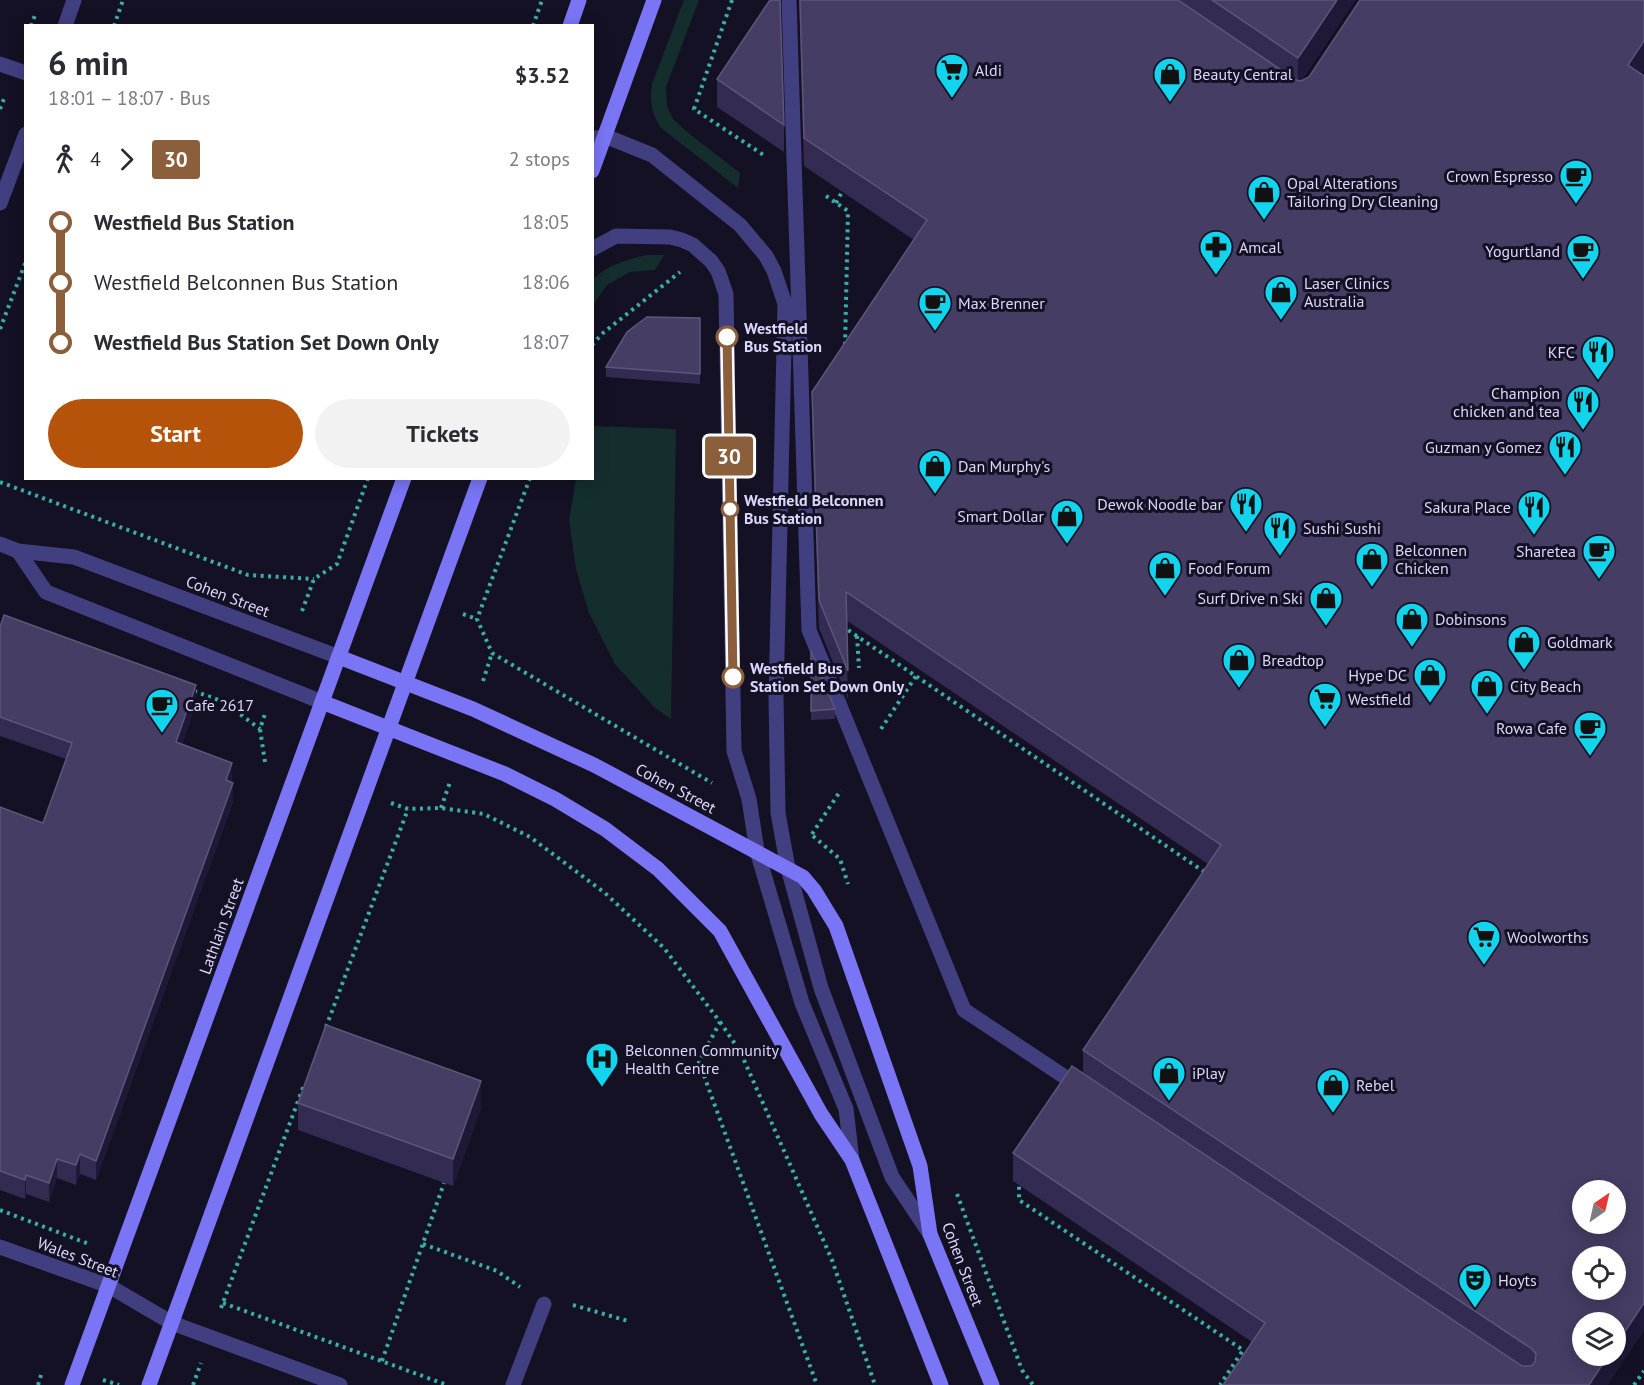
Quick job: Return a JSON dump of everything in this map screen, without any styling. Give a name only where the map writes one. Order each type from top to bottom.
[{"type":"street","points":[[66,24],[74,0]]},
{"type":"street","points":[[571,24],[579,0]]},
{"type":"street","points":[[594,161],[599,137],[654,0]]},
{"type":"street","points":[[789,0],[809,630],[964,1010],[1095,1098]]},
{"type":"street","points":[[0,64],[24,72]]},
{"type":"street","points":[[599,137],[652,155],[740,225],[770,264],[781,287],[785,304],[776,685],[777,813],[788,868],[821,988],[892,1177],[930,1234]]},
{"type":"street","points":[[0,203],[24,139]]},
{"type":"street","points":[[594,248],[616,236],[670,237],[693,245],[704,254],[724,282],[734,751],[749,799],[757,851],[802,1003],[846,1109],[852,1160]]},
{"type":"street","name":"Lathlain Street","points":[[72,1385],[403,480]]},
{"type":"street","points":[[150,1385],[479,480]]},
{"type":"street","name":"Cohen Street","points":[[0,544],[18,551],[74,557],[474,709],[594,765],[803,877],[814,890],[836,926],[920,1166],[930,1234],[992,1385]]},
{"type":"street","points":[[18,551],[46,592],[505,774],[555,799],[605,829],[658,869],[720,931],[821,1114],[852,1160],[941,1385]]},
{"type":"street","name":"Wales Street","points":[[0,1247],[109,1286],[172,1323],[340,1385]]},
{"type":"street","points":[[513,1385],[544,1304]]},
{"type":"path","points":[[115,24],[123,0]]},
{"type":"path","points":[[534,24],[542,0]]},
{"type":"path","points":[[732,0],[694,109],[774,162]]},
{"type":"path","points":[[836,203],[842,192]]},
{"type":"path","points":[[845,352],[848,211]]},
{"type":"path","points":[[0,329],[24,266]]},
{"type":"path","points":[[594,343],[603,333]]},
{"type":"path","points":[[0,482],[248,575],[314,579],[337,564],[367,480]]},
{"type":"path","points":[[529,480],[477,619],[492,653],[732,795],[749,799]]},
{"type":"path","points":[[839,623],[1212,877]]},
{"type":"path","points":[[190,690],[224,702],[260,729],[266,760]]},
{"type":"path","points":[[324,1034],[408,809],[441,808],[484,814],[530,837],[605,893],[664,948],[740,1051],[832,1260],[876,1385]]},
{"type":"path","points":[[777,813],[801,824],[812,835]]},
{"type":"path","points":[[720,1022],[699,1062],[817,1385]]},
{"type":"path","points":[[210,1338],[307,1078]]},
{"type":"path","points":[[1026,1175],[1019,1185],[1019,1200],[1243,1350],[1220,1385]]},
{"type":"path","points":[[382,1361],[444,1183]]},
{"type":"path","points":[[0,1210],[89,1244]]},
{"type":"path","points":[[223,1303],[447,1385]]},
{"type":"path","points":[[1634,1385],[1644,1371]]},
{"type":"green space","points":[[684,0],[699,0],[666,87],[667,106],[673,119],[687,132],[740,173],[738,188],[660,127],[653,111],[652,84]]},
{"type":"green space","points":[[647,255],[664,255],[655,270],[630,272],[607,285],[594,304],[594,279],[618,263]]},
{"type":"green space","points":[[594,426],[676,429],[671,719],[655,708],[615,664],[589,613],[576,569],[569,520],[576,480],[594,480]]},
{"type":"building","points":[[770,0],[780,0],[784,125],[717,79]]},
{"type":"building","name":"Westfield","points":[[800,0],[1178,0],[1296,80],[1301,81],[1309,77],[1360,0],[1644,0],[1644,41],[1628,65],[1644,76],[1644,1303],[1626,1330],[1626,1312],[1572,1312],[1572,1366],[1601,1366],[1589,1385],[1223,1385],[1265,1323],[1013,1153],[1072,1066],[1522,1366],[1531,1366],[1535,1362],[1536,1354],[1532,1349],[1083,1050],[1221,845],[846,592],[848,671],[819,600],[812,392],[927,220],[804,138]]},
{"type":"building","points":[[1212,0],[1337,0],[1298,58]]},
{"type":"building","points":[[647,317],[700,318],[700,374],[606,367],[627,332]]},
{"type":"building","points":[[4,615],[196,685],[176,742],[232,763],[226,780],[233,783],[96,1161],[80,1154],[76,1165],[57,1159],[49,1183],[26,1175],[25,1180],[0,1171],[0,807],[43,823],[72,743],[0,717],[0,627]]},
{"type":"building","points":[[811,651],[835,709],[811,711]]},
{"type":"building","points":[[326,1025],[481,1081],[453,1159],[298,1103]]},
{"type":"bus line","name":"30","points":[[727,337],[733,677]]},
{"type":"place","name":"Aldi","points":[[952,99]]},
{"type":"place","name":"Beauty Central","points":[[1170,103]]},
{"type":"place","name":"Crown Espresso","points":[[1576,205]]},
{"type":"place","name":"Opal Alterations Tailoring Dry Cleaning","points":[[1264,221]]},
{"type":"place","name":"Amcal","points":[[1216,276]]},
{"type":"place","name":"Yogurtland","points":[[1583,280]]},
{"type":"place","name":"Laser Clinics Australia","points":[[1281,321]]},
{"type":"place","name":"Max Brenner","points":[[935,332]]},
{"type":"place","name":"Westfield Bus Station","points":[[727,337]]},
{"type":"place","name":"KFC","points":[[1598,381]]},
{"type":"place","name":"Champion chicken and tea","points":[[1583,431]]},
{"type":"place","name":"Guzman y Gomez","points":[[1565,476]]},
{"type":"place","name":"Dan Murphy's","points":[[935,495]]},
{"type":"place","name":"Westfield Belconnen Bus Station","points":[[730,509]]},
{"type":"place","name":"Dewok Noodle bar","points":[[1246,533]]},
{"type":"place","name":"Sakura Place","points":[[1534,536]]},
{"type":"place","name":"Smart Dollar","points":[[1067,545]]},
{"type":"place","name":"Sushi Sushi","points":[[1280,557]]},
{"type":"place","name":"Sharetea","points":[[1599,580]]},
{"type":"place","name":"Belconnen Chicken","points":[[1372,588]]},
{"type":"place","name":"Food Forum","points":[[1165,597]]},
{"type":"place","name":"Surf Drive n Ski","points":[[1326,627]]},
{"type":"place","name":"Dobinsons","points":[[1412,648]]},
{"type":"place","name":"Goldmark","points":[[1524,671]]},
{"type":"place","name":"Westfield Bus Station Set Down Only","points":[[733,677]]},
{"type":"place","name":"Breadtop","points":[[1239,689]]},
{"type":"place","name":"Hype DC","points":[[1430,704]]},
{"type":"place","name":"City Beach","points":[[1487,715]]},
{"type":"place","name":"Westfield","points":[[1325,728]]},
{"type":"place","name":"Cafe 2617","points":[[162,734]]},
{"type":"place","name":"Rowa Cafe","points":[[1590,757]]},
{"type":"place","name":"Woolworths","points":[[1484,966]]},
{"type":"place","name":"Belconnen Community Health Centre","points":[[602,1088]]},
{"type":"place","name":"iPlay","points":[[1169,1102]]},
{"type":"place","name":"Rebel","points":[[1333,1114]]},
{"type":"place","name":"Hoyts","points":[[1475,1309]]}]
